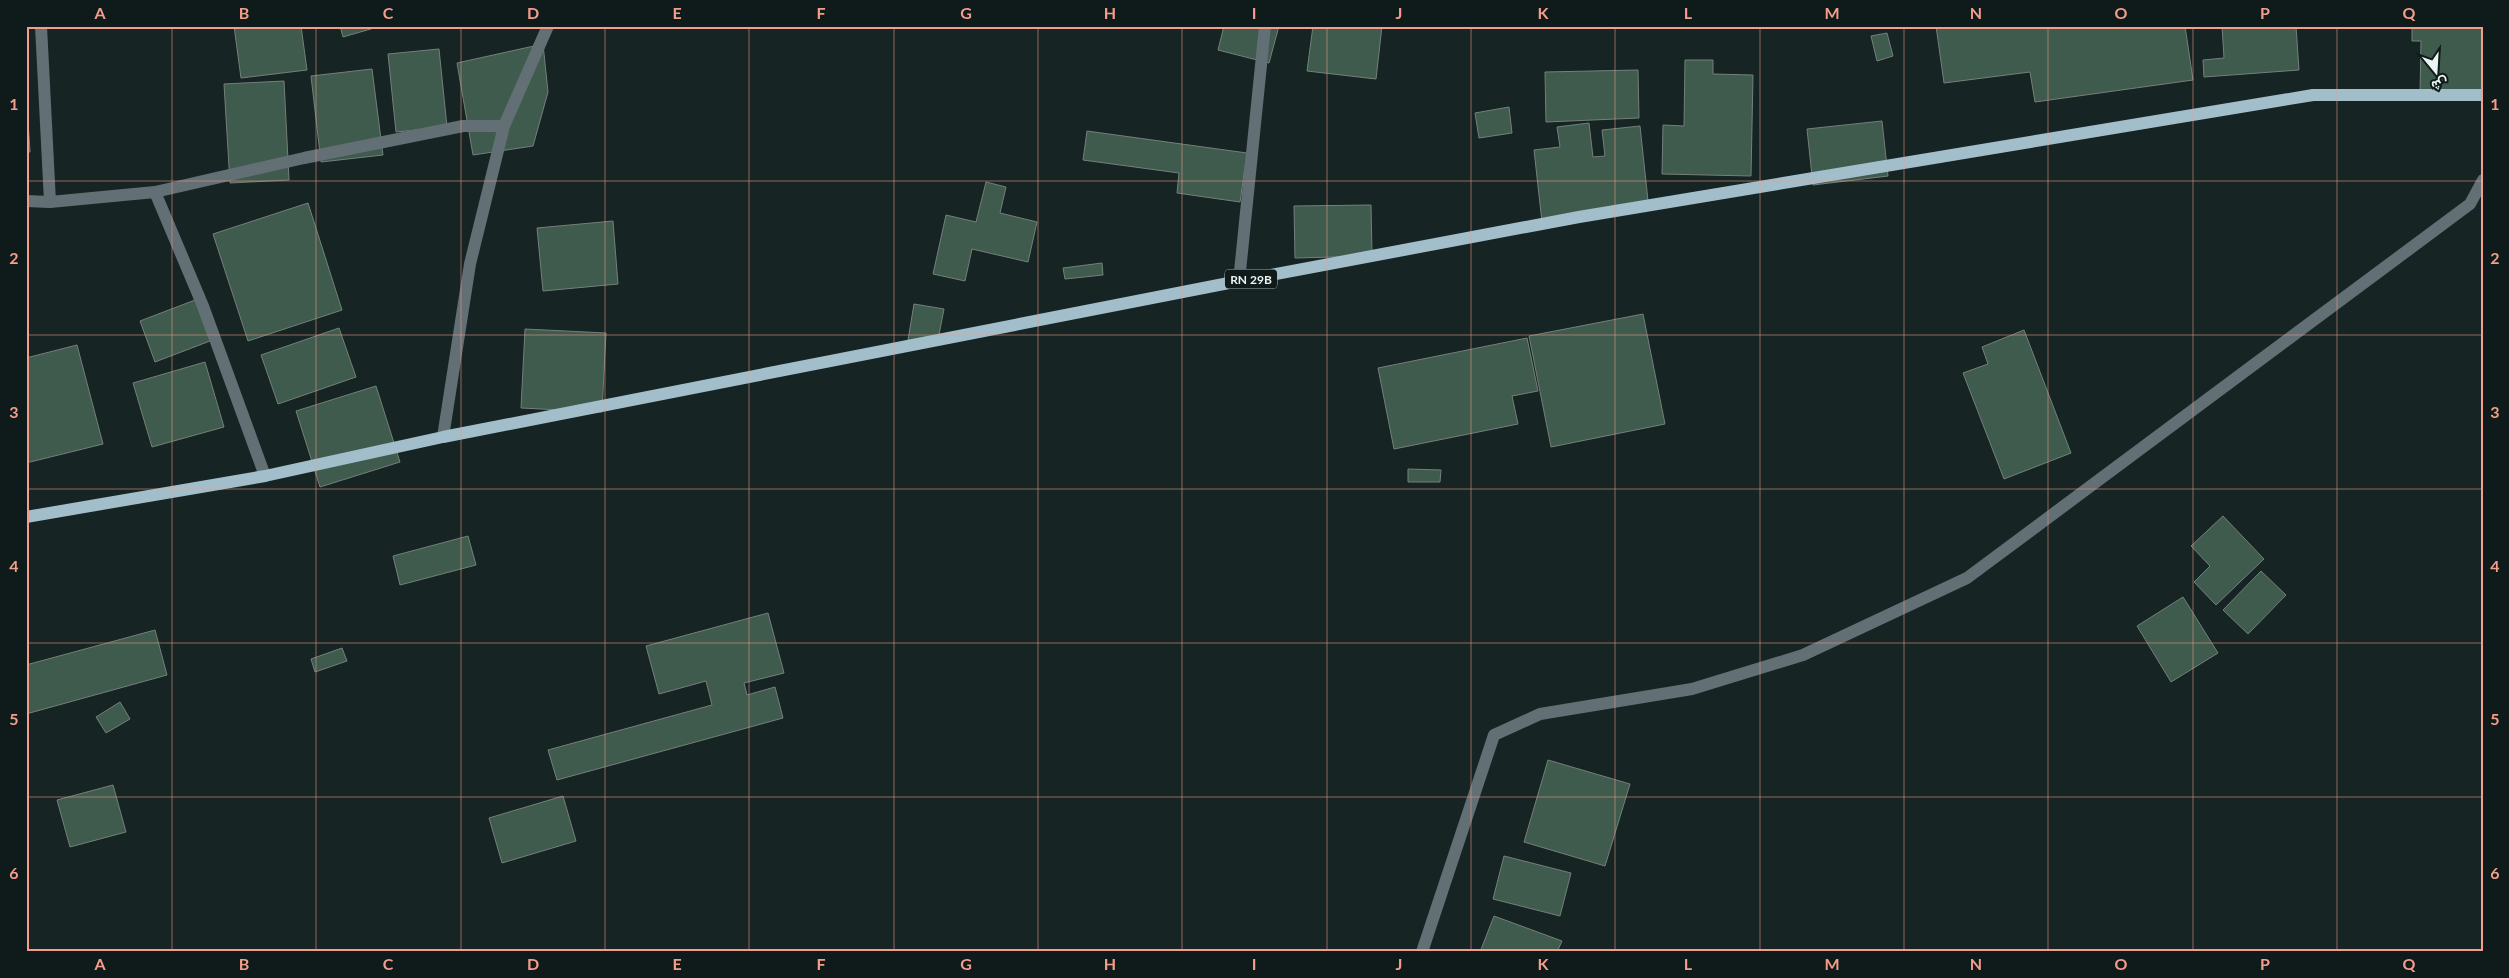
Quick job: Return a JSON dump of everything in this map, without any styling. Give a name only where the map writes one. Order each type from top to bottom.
[{"type":"main road","name":"RN 29B","points":[[26,517],[265,476],[443,437],[1239,281],[1579,218],[2313,95],[2483,95]]},
{"type":"street","points":[[41,26],[50,202]]},
{"type":"street","points":[[443,437],[470,264],[504,126],[548,26]]},
{"type":"street","points":[[1239,281],[1265,26]]},
{"type":"street","points":[[26,201],[50,202],[155,192],[304,158],[463,126],[504,126]]},
{"type":"street","points":[[1422,952],[1494,735],[1540,714],[1692,689],[1804,655],[1968,578],[2470,204],[2483,180]]},
{"type":"street","points":[[155,192],[204,306],[265,476]]},
{"type":"building","points":[[234,26],[301,26],[307,70],[241,78]]},
{"type":"building","points":[[340,26],[381,26],[343,37]]},
{"type":"building","points":[[1224,26],[1279,26],[1269,63],[1218,50]]},
{"type":"building","points":[[1313,26],[1382,26],[1376,79],[1307,71]]},
{"type":"building","points":[[1936,26],[2185,26],[2193,80],[2035,102],[2030,72],[1944,83]]},
{"type":"building","points":[[2222,26],[2296,26],[2299,70],[2204,77],[2203,60],[2224,58]]},
{"type":"building","points":[[2412,26],[2483,26],[2483,97],[2420,95],[2421,41],[2412,41]]},
{"type":"building","points":[[1887,33],[1893,56],[1877,61],[1871,36]]},
{"type":"building","points":[[543,44],[548,92],[533,146],[473,155],[457,63]]},
{"type":"building","points":[[439,49],[447,127],[396,132],[388,54]]},
{"type":"building","points":[[1685,60],[1713,60],[1713,74],[1753,75],[1751,176],[1662,174],[1663,125],[1684,126]]},
{"type":"building","points":[[372,69],[383,155],[321,162],[311,76]]},
{"type":"building","points":[[1638,70],[1639,118],[1546,122],[1545,72]]},
{"type":"building","points":[[284,81],[289,180],[230,183],[224,84]]},
{"type":"building","points":[[26,89],[30,152],[26,152]]},
{"type":"building","points":[[1509,107],[1512,133],[1479,138],[1475,113]]},
{"type":"building","points":[[1882,121],[1888,176],[1813,185],[1807,129]]},
{"type":"building","points":[[1589,123],[1593,157],[1605,156],[1602,130],[1640,126],[1649,210],[1542,222],[1534,150],[1560,147],[1557,127]]},
{"type":"building","points":[[1087,131],[1247,153],[1240,202],[1177,193],[1179,173],[1083,160]]},
{"type":"building","points":[[986,182],[1006,187],[1000,213],[1037,222],[1028,262],[972,249],[965,281],[933,274],[946,215],[976,222]]},
{"type":"building","points":[[308,203],[342,310],[248,341],[213,234]]},
{"type":"building","points":[[1371,205],[1372,256],[1295,258],[1294,206]]},
{"type":"building","points":[[613,221],[618,284],[543,291],[537,228]]},
{"type":"building","points":[[1102,263],[1103,275],[1065,279],[1063,268]]},
{"type":"building","points":[[195,300],[210,341],[155,362],[140,321]]},
{"type":"building","points":[[914,304],[944,309],[937,345],[908,340]]},
{"type":"building","points":[[1643,314],[1665,424],[1551,447],[1529,336]]},
{"type":"building","points":[[339,328],[356,377],[278,404],[261,355]]},
{"type":"building","points":[[525,329],[606,333],[602,412],[521,408]]},
{"type":"building","points":[[2024,330],[2071,453],[2004,479],[1963,373],[1988,364],[1982,347]]},
{"type":"building","points":[[1527,338],[1538,391],[1512,396],[1518,424],[1394,449],[1378,368]]},
{"type":"building","points":[[77,345],[103,444],[26,463],[26,358]]},
{"type":"building","points":[[205,362],[224,427],[152,447],[133,383]]},
{"type":"building","points":[[376,386],[400,462],[320,487],[296,411]]},
{"type":"building","points":[[1408,469],[1441,470],[1440,482],[1408,482]]},
{"type":"building","points":[[2223,516],[2264,559],[2216,605],[2194,582],[2210,566],[2191,546]]},
{"type":"building","points":[[468,536],[476,565],[400,585],[393,556]]},
{"type":"building","points":[[2261,571],[2286,595],[2248,634],[2223,610]]},
{"type":"building","points":[[2183,597],[2218,653],[2171,682],[2137,626]]},
{"type":"building","points":[[768,613],[784,673],[744,683],[747,695],[775,687],[783,718],[557,780],[548,750],[712,705],[706,681],[659,694],[646,646]]},
{"type":"building","points":[[155,630],[167,675],[26,714],[26,665]]},
{"type":"building","points":[[342,648],[347,661],[315,672],[311,659]]},
{"type":"building","points":[[120,702],[130,719],[106,733],[96,717]]},
{"type":"building","points":[[1548,760],[1630,784],[1605,866],[1524,842]]},
{"type":"building","points":[[113,785],[126,832],[70,847],[57,800]]},
{"type":"building","points":[[563,796],[576,841],[502,863],[489,818]]},
{"type":"building","points":[[1504,856],[1571,873],[1560,916],[1493,899]]},
{"type":"building","points":[[1494,916],[1562,941],[1557,952],[1480,952]]}]
